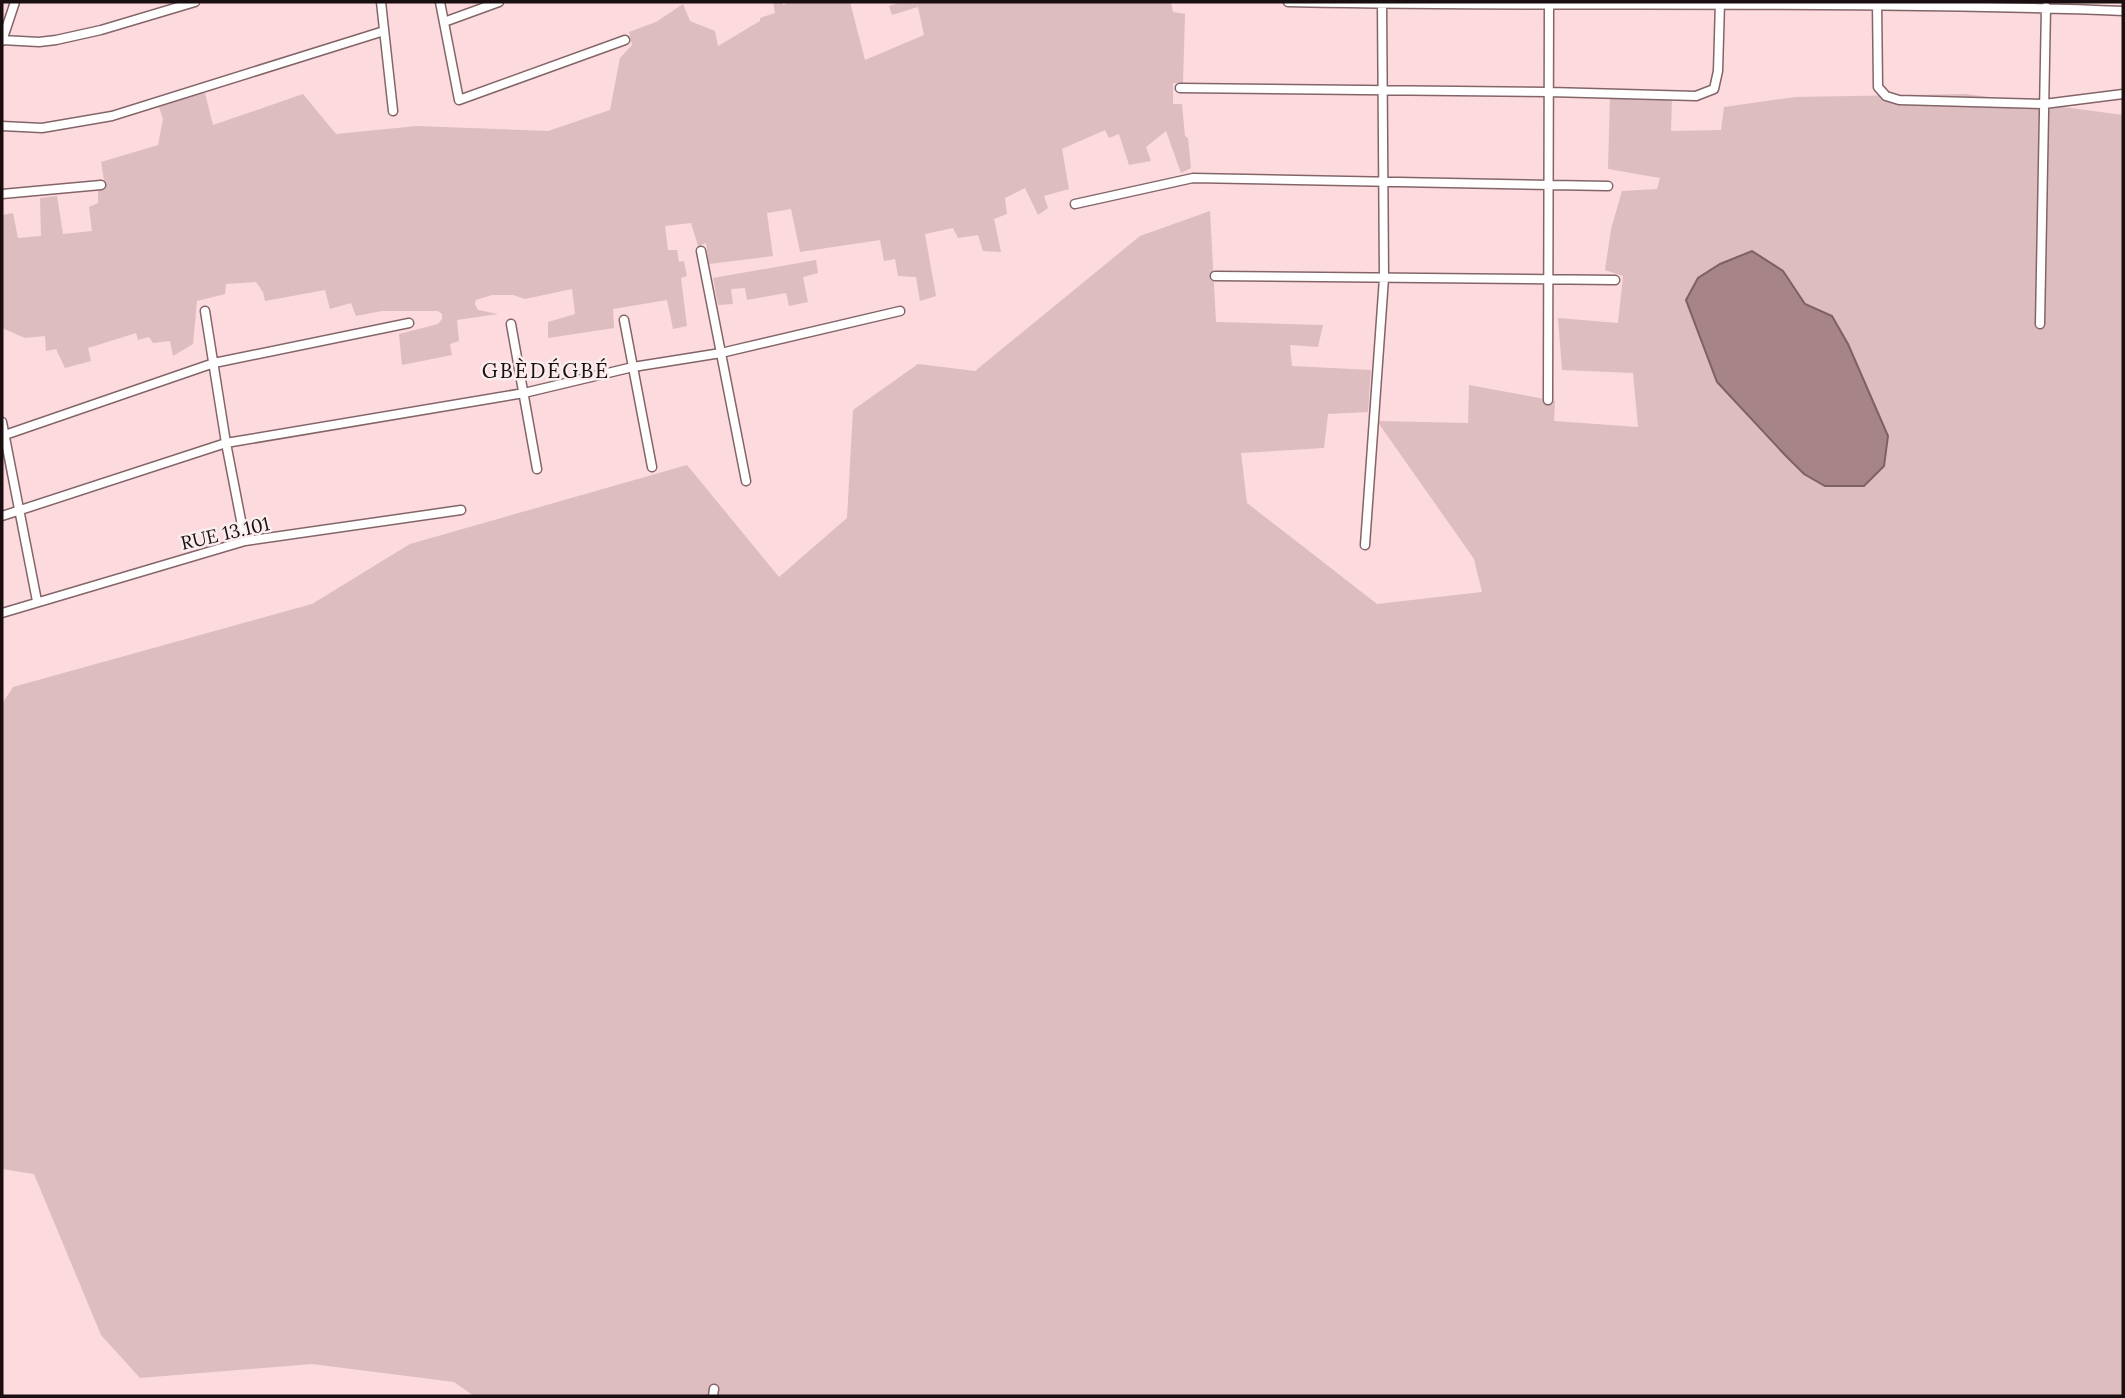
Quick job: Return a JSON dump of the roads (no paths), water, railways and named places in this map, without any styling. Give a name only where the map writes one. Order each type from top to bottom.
[{"type":"street","points":[[15,2],[2,41],[56,40],[101,30],[195,2]]},
{"type":"street","points":[[381,2],[393,111]]},
{"type":"street","points":[[440,2],[459,100],[625,40]]},
{"type":"street","points":[[444,22],[499,2]]},
{"type":"street","points":[[1288,2],[1877,3],[2123,11]]},
{"type":"street","points":[[1180,88],[1696,96],[1714,89],[1718,71],[1720,2]]},
{"type":"street","points":[[1365,545],[1384,278],[1382,3]]},
{"type":"street","points":[[1877,3],[1878,87],[1886,96],[1899,100],[2044,104],[2123,93]]},
{"type":"street","points":[[1548,400],[1549,4]]},
{"type":"street","points":[[2040,324],[2046,7]]},
{"type":"street","points":[[2,126],[42,128],[112,117],[384,31]]},
{"type":"street","points":[[1075,204],[1193,178],[1608,186]]},
{"type":"street","points":[[2,194],[101,185]]},
{"type":"street","points":[[701,251],[746,481]]},
{"type":"street","points":[[1215,276],[1615,280]]},
{"type":"street","points":[[205,311],[245,541]]},
{"type":"street","points":[[2,516],[226,443],[524,393],[633,368],[721,353],[900,311]]},
{"type":"street","points":[[624,320],[652,467]]},
{"type":"street","points":[[3,436],[214,363],[409,323]]},
{"type":"street","points":[[511,324],[537,469]]},
{"type":"street","points":[[2,422],[37,601]]},
{"type":"street","name":"RUE 13.101","points":[[2,613],[245,541],[461,510]]},
{"type":"district","name":"GBÈDÉGBÉ","points":[[546,370]]}]
